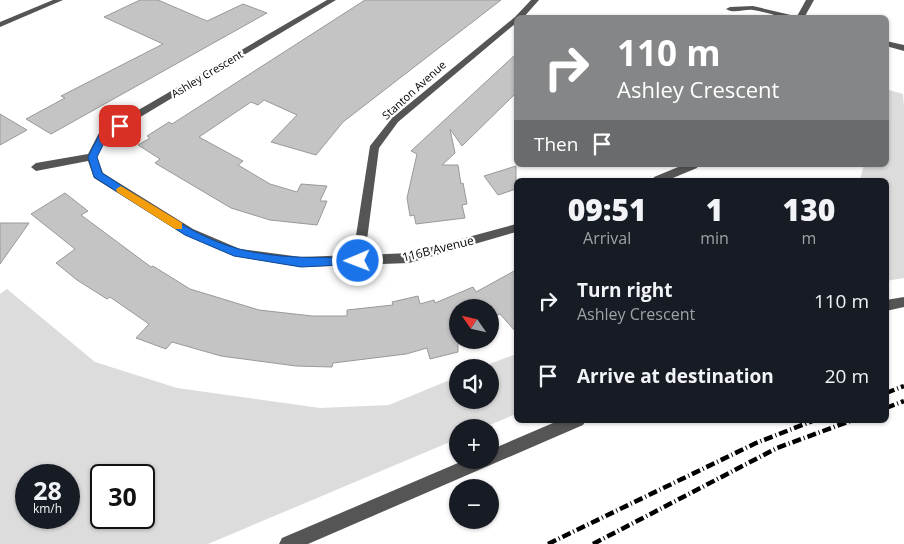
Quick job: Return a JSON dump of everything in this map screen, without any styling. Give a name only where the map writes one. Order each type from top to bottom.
[{"type":"street","points":[[0,25],[59,0]]},
{"type":"street","name":"Ashley Crescent","points":[[92,157],[103,136],[332,0]]},
{"type":"street","name":"Stanton Avenue","points":[[520,15],[535,0]]},
{"type":"street","points":[[802,15],[810,0]]},
{"type":"street","points":[[730,9],[753,8],[780,15]]},
{"type":"street","name":"Stanton Avenue","points":[[358,261],[374,148],[395,120],[514,21]]},
{"type":"street","points":[[889,44],[904,48]]},
{"type":"street","points":[[36,167],[92,157],[98,175],[188,232],[238,253],[301,262],[358,261]]},
{"type":"street","points":[[663,178],[688,167]]},
{"type":"street","name":"116B Avenue","points":[[358,261],[408,258],[514,229]]},
{"type":"street","points":[[889,305],[904,302]]},
{"type":"street","points":[[499,454],[571,423]]},
{"type":"street","points":[[288,544],[463,469]]},
{"type":"shaded area","points":[[889,90],[903,94],[904,278],[889,280],[889,178],[861,178],[863,167],[889,167]]},
{"type":"shaded area","points":[[7,289],[95,362],[177,388],[320,408],[389,405],[449,380],[449,409],[499,409],[499,360],[514,355],[514,415],[499,421],[499,419],[449,419],[449,442],[208,544],[0,544],[0,294]]},
{"type":"building","points":[[140,0],[158,0],[207,21],[243,4],[267,13],[51,134],[26,119],[65,98],[61,96],[163,44],[104,17]]},
{"type":"building","points":[[365,0],[501,0],[343,122],[316,155],[271,142],[297,115],[264,100],[258,105],[251,102],[199,137],[243,161],[238,165],[270,184],[297,192],[301,184],[327,186],[320,201],[327,201],[317,225],[270,220],[231,208],[155,163],[160,159],[138,145],[150,138],[147,136],[169,122],[172,124]]},
{"type":"building","points":[[514,56],[514,95],[462,146],[450,129],[455,153],[442,165],[458,165],[467,204],[462,205],[465,218],[416,224],[414,215],[410,216],[407,198],[417,154],[411,151]]},
{"type":"building","points":[[0,114],[27,130],[0,145]]},
{"type":"building","points":[[516,167],[514,190],[498,195],[484,176]]},
{"type":"building","points":[[65,193],[88,211],[81,215],[151,267],[153,266],[190,289],[259,310],[312,316],[347,316],[347,310],[393,305],[392,302],[418,296],[420,304],[434,300],[435,303],[473,287],[476,292],[514,271],[514,330],[499,314],[499,299],[449,299],[449,349],[458,349],[458,352],[430,359],[427,348],[406,354],[333,363],[332,367],[296,366],[221,356],[172,342],[166,349],[136,338],[149,324],[110,297],[107,299],[77,280],[56,263],[75,249],[31,214]]},
{"type":"building","points":[[0,223],[29,223],[0,264]]},
{"type":"railway","points":[[889,392],[904,386]]},
{"type":"railway","points":[[889,407],[904,401]]},
{"type":"railway","points":[[548,544],[756,443],[807,423]]},
{"type":"railway","points":[[593,544],[777,448],[845,423]]},
{"type":"slow traffic","points":[[121,189],[179,226]]},
{"type":"route","points":[[120,126],[103,136],[92,157],[98,175],[188,232],[238,253],[301,262],[358,261]]}]
